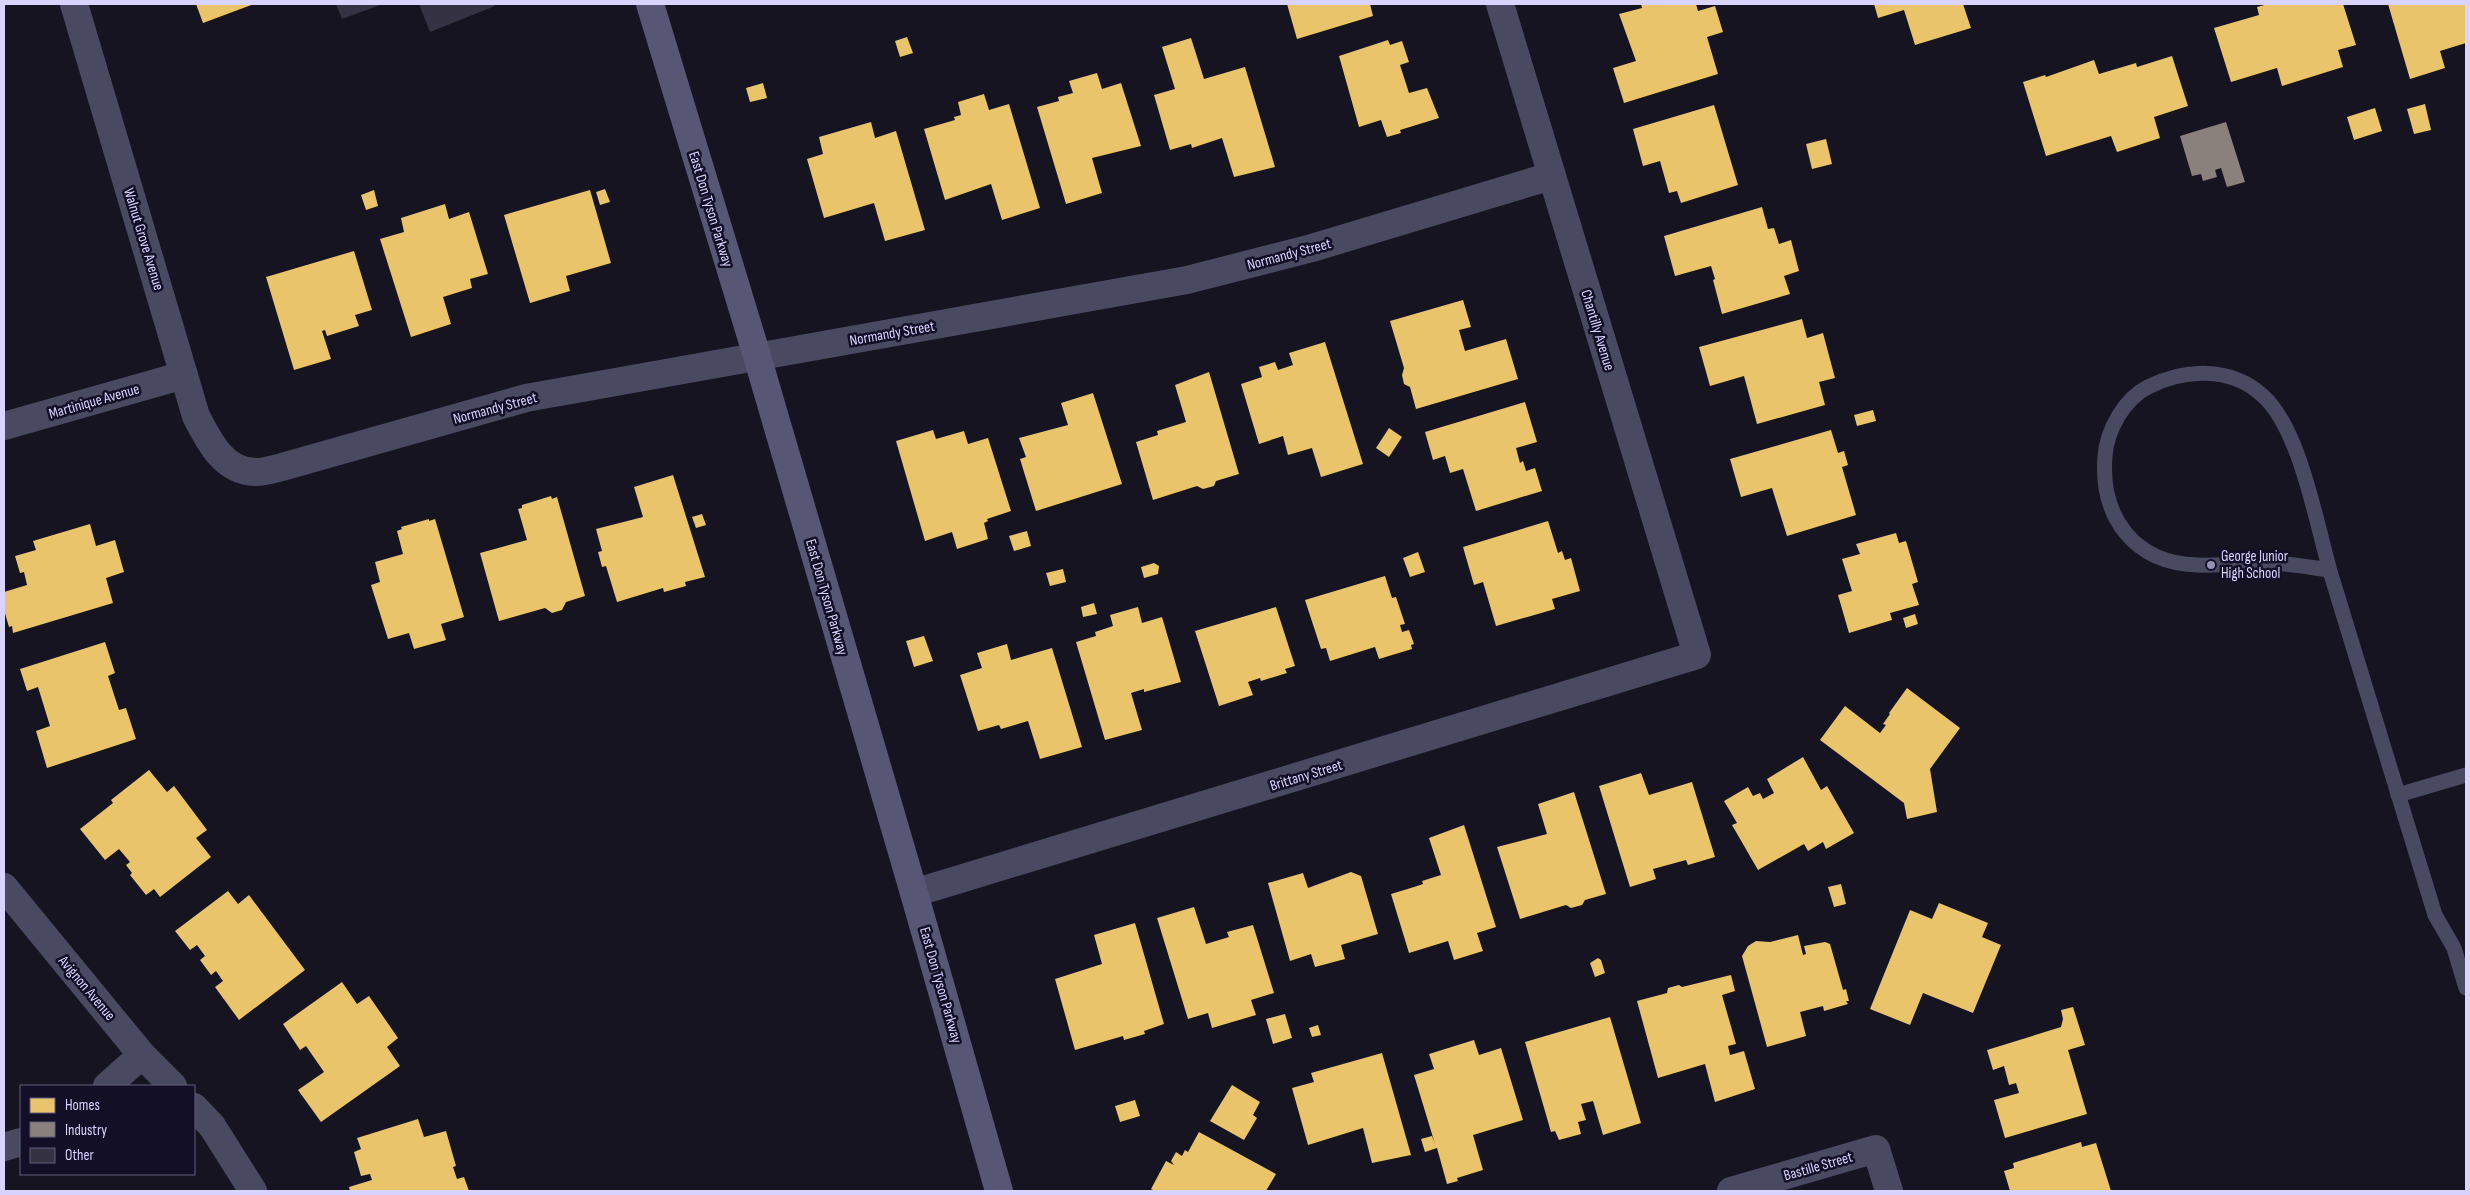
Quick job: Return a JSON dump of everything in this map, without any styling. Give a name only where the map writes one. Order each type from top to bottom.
[{"type":"main road","name":"East Don Tyson Parkway","points":[[650,4],[757,356],[999,1191]]},
{"type":"street","name":"Walnut Grove Avenue","points":[[74,4],[196,416],[213,447],[231,466]]},
{"type":"street","name":"Chantilly Avenue","points":[[1500,4],[1698,656]]},
{"type":"street","name":"Normandy Street","points":[[231,466],[255,472],[282,467],[526,398],[1188,280],[1312,248],[1551,176]]},
{"type":"street","name":"Martinique Avenue","points":[[4,426],[184,375]]},
{"type":"street","name":"Brittany Street","points":[[914,894],[1698,656]]},
{"type":"street","name":"Avignon Avenue","points":[[4,887],[142,1055],[172,1085]]},
{"type":"street","points":[[108,1085],[142,1055]]},
{"type":"street","points":[[195,1108],[212,1126],[253,1191]]},
{"type":"street","points":[[4,1147],[20,1142]]},
{"type":"street","name":"Bastille Street","points":[[1731,1191],[1876,1148],[1889,1191]]},
{"type":"lane","points":[[2329,570],[2275,563],[2196,565],[2163,560],[2138,547],[2118,524],[2107,499],[2104,474],[2106,444],[2122,409],[2145,389],[2166,379],[2173,376],[2205,372],[2236,378],[2262,395],[2279,416],[2297,455],[2329,570],[2435,915],[2454,948],[2466,988]]},
{"type":"lane","points":[[2398,795],[2466,775]]},
{"type":"building: Homes","points":[[196,4],[254,4],[203,23]]},
{"type":"building: Homes","points":[[1287,4],[1370,4],[1373,16],[1297,39]]},
{"type":"building: Homes","points":[[1641,4],[1696,4],[1698,11],[1715,6],[1723,32],[1707,37],[1718,74],[1624,103],[1613,68],[1636,61],[1619,14],[1642,8]]},
{"type":"building: Homes","points":[[1874,4],[1963,4],[1971,28],[1915,45],[1904,10],[1878,18]]},
{"type":"building: Homes","points":[[2268,4],[2343,4],[2356,45],[2338,50],[2343,67],[2282,86],[2277,68],[2231,82],[2214,28],[2259,15],[2257,7]]},
{"type":"building: Homes","points":[[2388,4],[2466,4],[2466,43],[2440,51],[2445,68],[2410,79]]},
{"type":"building: Homes","points":[[907,37],[913,53],[900,57],[895,41]]},
{"type":"building: Homes","points":[[1191,38],[1204,79],[1245,67],[1275,167],[1234,177],[1222,138],[1192,148],[1191,144],[1170,150],[1154,95],[1175,89],[1162,47]]},
{"type":"building: Homes","points":[[1388,40],[1390,45],[1402,41],[1409,62],[1400,65],[1409,93],[1427,88],[1439,118],[1400,130],[1401,133],[1387,137],[1381,120],[1359,127],[1339,56]]},
{"type":"building: Homes","points":[[2172,56],[2188,106],[2154,117],[2160,138],[2117,152],[2111,136],[2046,156],[2023,82],[2045,75],[2046,77],[2094,60],[2099,74],[2136,63],[2137,67]]},
{"type":"building: Homes","points":[[1097,73],[1102,89],[1121,83],[1141,146],[1092,158],[1102,193],[1066,204],[1037,107],[1059,101],[1058,97],[1073,93],[1069,81]]},
{"type":"building: Homes","points":[[763,83],[767,98],[750,102],[746,88]]},
{"type":"building: Homes","points":[[984,94],[989,110],[1009,104],[1040,208],[1002,220],[991,184],[945,200],[924,129],[955,120],[954,117],[961,115],[958,102]]},
{"type":"building: Homes","points":[[2425,104],[2431,130],[2414,134],[2407,109]]},
{"type":"building: Homes","points":[[1714,105],[1738,185],[1681,203],[1677,191],[1669,193],[1660,161],[1643,166],[1633,129]]},
{"type":"building: Homes","points":[[2375,108],[2382,131],[2354,140],[2347,117]]},
{"type":"building: Homes","points":[[871,122],[875,138],[896,131],[925,230],[885,241],[874,203],[824,218],[807,159],[823,154],[819,137]]},
{"type":"building: Homes","points":[[1826,139],[1832,164],[1812,169],[1806,144]]},
{"type":"building: Homes","points":[[605,189],[610,202],[600,205],[596,192]]},
{"type":"building: Homes","points":[[374,190],[378,206],[366,210],[361,195]]},
{"type":"building: Homes","points":[[590,190],[611,263],[566,276],[570,291],[530,303],[504,215]]},
{"type":"building: Homes","points":[[445,204],[449,219],[469,212],[488,274],[470,279],[472,288],[443,297],[451,324],[411,337],[380,239],[404,232],[401,218]]},
{"type":"building: Homes","points":[[1762,207],[1768,229],[1774,228],[1779,244],[1791,240],[1799,271],[1784,276],[1790,294],[1722,314],[1711,266],[1675,276],[1664,236]]},
{"type":"building: Homes","points":[[354,251],[372,310],[355,315],[359,326],[327,336],[325,330],[322,331],[331,359],[294,370],[266,277]]},
{"type":"building: Homes","points":[[1463,300],[1471,327],[1459,330],[1465,351],[1506,339],[1518,379],[1416,409],[1410,387],[1404,384],[1402,375],[1404,368],[1390,321]]},
{"type":"building: Homes","points":[[1802,319],[1807,338],[1823,333],[1835,378],[1819,382],[1825,405],[1757,424],[1744,376],[1710,386],[1699,347]]},
{"type":"building: Homes","points":[[1325,342],[1363,464],[1321,477],[1312,448],[1288,455],[1283,436],[1259,444],[1241,384],[1262,377],[1259,367],[1275,362],[1278,370],[1293,365],[1289,353]]},
{"type":"building: Homes","points":[[1209,372],[1239,474],[1216,481],[1214,486],[1203,489],[1197,486],[1153,500],[1136,442],[1158,435],[1157,431],[1186,422],[1175,385]]},
{"type":"building: Homes","points":[[1093,393],[1122,484],[1036,511],[1020,459],[1026,457],[1019,438],[1068,425],[1061,403]]},
{"type":"building: Homes","points":[[1525,402],[1537,442],[1516,448],[1520,463],[1523,461],[1526,471],[1535,468],[1542,491],[1476,511],[1463,469],[1450,473],[1445,456],[1433,460],[1425,432]]},
{"type":"building: Homes","points":[[1873,410],[1876,421],[1857,426],[1854,415]]},
{"type":"building: Homes","points":[[1389,428],[1402,437],[1389,457],[1376,448]]},
{"type":"building: Homes","points":[[933,430],[936,439],[964,431],[968,444],[988,438],[1011,511],[987,519],[988,521],[984,523],[988,539],[957,549],[952,532],[925,541],[896,441]]},
{"type":"building: Homes","points":[[1831,430],[1838,453],[1844,451],[1848,465],[1842,467],[1856,515],[1787,536],[1772,488],[1741,497],[1730,459]]},
{"type":"building: Homes","points":[[673,475],[705,577],[685,582],[686,586],[664,592],[663,588],[617,602],[606,566],[602,567],[598,552],[602,551],[596,529],[643,517],[634,487]]},
{"type":"building: Homes","points":[[551,496],[552,499],[557,497],[585,596],[566,602],[562,610],[552,613],[545,608],[499,621],[480,553],[527,540],[518,509],[522,508],[522,505]]},
{"type":"building: Homes","points":[[702,514],[706,525],[696,528],[692,517]]},
{"type":"building: Homes","points":[[429,519],[429,521],[435,519],[464,617],[441,624],[446,640],[414,649],[409,633],[388,639],[371,585],[380,582],[375,562],[403,554],[397,531],[402,529],[401,527]]},
{"type":"building: Homes","points":[[1548,521],[1558,553],[1562,551],[1565,560],[1571,558],[1580,591],[1552,599],[1555,609],[1496,626],[1483,582],[1474,585],[1463,547]]},
{"type":"building: Homes","points":[[90,524],[96,546],[115,540],[124,572],[106,578],[113,603],[13,633],[12,626],[9,627],[4,610],[4,592],[27,585],[24,572],[20,573],[15,556],[36,550],[33,541]]},
{"type":"building: Homes","points":[[1027,531],[1031,546],[1014,551],[1009,536]]},
{"type":"building: Homes","points":[[1896,533],[1899,543],[1906,541],[1918,582],[1912,584],[1919,605],[1890,613],[1892,620],[1849,633],[1838,595],[1852,591],[1842,559],[1860,554],[1856,544]]},
{"type":"building: Homes","points":[[1418,552],[1425,572],[1410,577],[1403,558]]},
{"type":"building: Homes","points":[[1154,563],[1159,566],[1158,574],[1144,578],[1141,567]]},
{"type":"building: Homes","points":[[1063,569],[1066,582],[1050,586],[1046,573]]},
{"type":"building: Homes","points":[[1385,576],[1392,598],[1396,597],[1405,624],[1400,625],[1402,632],[1409,630],[1414,644],[1411,645],[1412,649],[1379,659],[1375,647],[1330,661],[1326,648],[1321,649],[1305,600]]},
{"type":"building: Homes","points":[[1094,603],[1097,614],[1083,617],[1081,607]]},
{"type":"building: Homes","points":[[1138,607],[1142,623],[1162,617],[1181,682],[1144,692],[1144,689],[1131,693],[1142,730],[1105,740],[1076,642],[1096,636],[1095,632],[1113,626],[1110,615]]},
{"type":"building: Homes","points":[[1276,607],[1295,666],[1285,669],[1287,673],[1261,681],[1260,678],[1248,682],[1253,695],[1219,706],[1195,631]]},
{"type":"building: Homes","points":[[1915,614],[1918,624],[1906,628],[1903,618]]},
{"type":"building: Homes","points":[[924,636],[933,661],[914,667],[906,641]]},
{"type":"building: Homes","points":[[105,642],[115,673],[108,676],[119,710],[126,708],[136,739],[47,768],[36,731],[50,726],[38,687],[27,691],[20,669]]},
{"type":"building: Homes","points":[[1007,644],[1011,660],[1052,648],[1082,747],[1040,759],[1028,721],[1001,729],[999,725],[978,731],[960,675],[982,668],[977,653]]},
{"type":"building: Homes","points":[[1907,688],[1960,728],[1930,769],[1937,812],[1907,819],[1904,803],[1820,740],[1845,706],[1880,733],[1886,725],[1883,724],[1889,713]]},
{"type":"building: Homes","points":[[1803,757],[1821,790],[1827,786],[1854,833],[1826,849],[1823,842],[1808,851],[1804,844],[1758,870],[1732,825],[1737,823],[1724,801],[1748,787],[1753,796],[1760,793],[1763,799],[1774,793],[1767,779]]},
{"type":"building: Homes","points":[[149,770],[167,792],[174,786],[207,830],[196,838],[211,857],[160,897],[154,889],[146,895],[130,875],[132,873],[126,865],[130,862],[119,849],[105,860],[80,829],[113,803],[111,800]]},
{"type":"building: Homes","points":[[1641,773],[1649,795],[1692,782],[1715,857],[1688,865],[1686,860],[1653,869],[1656,879],[1630,887],[1599,786]]},
{"type":"building: Homes","points":[[1574,792],[1606,894],[1585,900],[1582,905],[1571,908],[1566,905],[1520,919],[1497,847],[1547,834],[1538,804]]},
{"type":"building: Homes","points":[[1464,825],[1496,927],[1477,933],[1483,951],[1454,960],[1448,941],[1409,953],[1391,894],[1423,884],[1422,881],[1441,875],[1429,838]]},
{"type":"building: Homes","points":[[1351,872],[1361,876],[1378,934],[1341,945],[1345,959],[1315,967],[1311,954],[1290,961],[1268,883],[1303,873],[1308,888]]},
{"type":"building: Homes","points":[[1841,884],[1846,904],[1834,907],[1828,887]]},
{"type":"building: Homes","points":[[228,891],[238,904],[249,895],[305,970],[239,1020],[215,987],[223,981],[216,971],[211,975],[200,960],[205,956],[197,945],[190,950],[175,931]]},
{"type":"building: Homes","points":[[1939,903],[1988,923],[1982,937],[2001,945],[1973,1013],[1923,993],[1910,1025],[1870,1009],[1910,910],[1932,919]]},
{"type":"building: Homes","points":[[1194,907],[1206,944],[1229,937],[1227,932],[1253,925],[1274,993],[1251,1000],[1256,1015],[1212,1028],[1208,1013],[1188,1019],[1157,918]]},
{"type":"building: Homes","points":[[1135,923],[1164,1024],[1144,1031],[1145,1034],[1124,1040],[1123,1036],[1075,1050],[1055,979],[1102,964],[1094,935]]},
{"type":"building: Homes","points":[[1798,935],[1803,955],[1806,954],[1804,946],[1825,942],[1830,944],[1843,990],[1846,989],[1849,1001],[1846,1001],[1848,1004],[1824,1011],[1823,1006],[1800,1012],[1806,1036],[1767,1047],[1742,956],[1748,946],[1756,941],[1770,942]]},
{"type":"building: Homes","points":[[1598,958],[1601,960],[1605,973],[1595,977],[1590,963]]},
{"type":"building: Homes","points":[[1731,975],[1735,991],[1722,995],[1736,1044],[1728,1046],[1730,1055],[1744,1051],[1755,1089],[1715,1102],[1705,1064],[1658,1078],[1637,1001],[1667,993],[1668,988],[1679,985],[1682,987]]},
{"type":"building: Homes","points":[[342,982],[357,1004],[369,996],[398,1038],[387,1047],[400,1066],[321,1122],[298,1090],[324,1072],[306,1046],[300,1050],[283,1024]]},
{"type":"building: Homes","points":[[2073,1007],[2085,1045],[2068,1050],[2087,1114],[2005,1138],[1994,1100],[2019,1093],[2016,1083],[2009,1085],[2004,1066],[1993,1070],[1987,1050],[2061,1027],[2063,1019],[2061,1010]]},
{"type":"building: Homes","points":[[1285,1014],[1292,1038],[1273,1044],[1266,1019]]},
{"type":"building: Homes","points":[[1610,1017],[1641,1123],[1603,1135],[1593,1101],[1581,1104],[1586,1120],[1578,1122],[1581,1134],[1559,1140],[1555,1131],[1551,1132],[1525,1042]]},
{"type":"building: Homes","points":[[1318,1025],[1321,1035],[1312,1037],[1309,1028]]},
{"type":"building: Homes","points":[[1474,1040],[1479,1055],[1501,1048],[1523,1120],[1473,1135],[1483,1170],[1457,1178],[1458,1181],[1447,1184],[1437,1148],[1425,1152],[1421,1139],[1432,1136],[1435,1144],[1414,1075],[1434,1069],[1429,1054]]},
{"type":"building: Homes","points":[[1382,1053],[1411,1155],[1372,1163],[1363,1128],[1308,1145],[1292,1088],[1314,1082],[1311,1073]]},
{"type":"building: Homes","points":[[1232,1085],[1260,1102],[1253,1115],[1257,1118],[1244,1140],[1210,1121]]},
{"type":"building: Homes","points":[[1135,1100],[1140,1116],[1120,1122],[1115,1106]]},
{"type":"building: Homes","points":[[418,1119],[424,1137],[446,1131],[456,1166],[453,1167],[457,1179],[464,1177],[469,1191],[350,1191],[349,1187],[372,1180],[370,1174],[361,1176],[354,1152],[361,1149],[357,1138]]},
{"type":"building: Homes","points":[[1199,1132],[1276,1174],[1266,1191],[1155,1191],[1151,1189],[1166,1161],[1174,1165],[1171,1161],[1176,1152],[1182,1156],[1185,1150],[1188,1152]]},
{"type":"building: Homes","points":[[2081,1142],[2082,1147],[2096,1143],[2111,1191],[2010,1191],[2004,1171],[2014,1168],[2013,1163]]},
{"type":"building: Industry","points":[[2226,122],[2245,182],[2227,187],[2221,168],[2215,170],[2217,177],[2203,181],[2201,174],[2192,176],[2180,136]]},
{"type":"building: Other","points":[[336,4],[383,4],[342,19]]},
{"type":"building: Other","points":[[419,4],[494,4],[495,6],[430,32]]},
{"type":"place","name":"George Junior High School","points":[[2211,565]]}]
